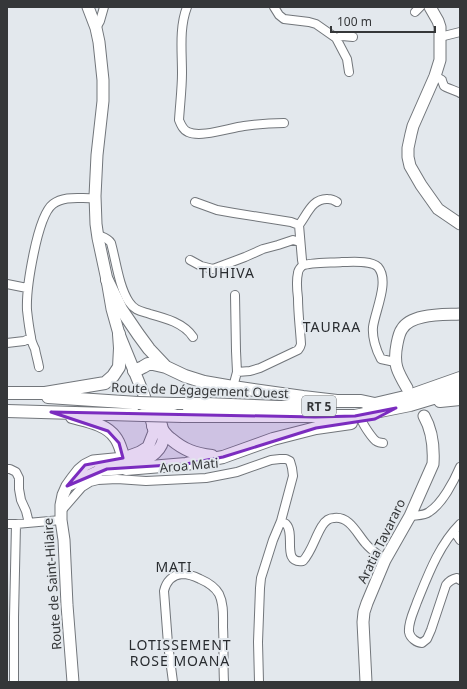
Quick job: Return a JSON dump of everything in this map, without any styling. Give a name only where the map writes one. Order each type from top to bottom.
[{"type":"highway","points":[[107,280],[121,309],[149,349],[166,367]]},
{"type":"highway","points":[[7,394],[45,393],[105,383],[113,376],[119,367],[119,334]]},
{"type":"highway","points":[[138,369],[148,364],[153,364],[166,367],[185,376],[204,382],[303,397],[361,401],[375,404]]},
{"type":"highway","name":"Route de Dégagement Ouest","points":[[7,394],[138,403],[285,407],[327,406],[375,404],[409,396],[460,378]]},
{"type":"highway","name":"Route de Dégagement Ouest","points":[[7,411],[183,416],[356,416],[423,402],[460,390]]},
{"type":"highway","points":[[423,402],[460,399]]},
{"type":"highway","points":[[125,463],[186,464],[223,457],[273,439],[316,428],[375,419],[396,408]]},
{"type":"highway","points":[[51,412],[89,422],[108,430],[119,443],[125,463]]},
{"type":"highway","points":[[158,429],[187,450],[203,455],[223,457]]},
{"type":"highway","points":[[125,463],[144,462]]},
{"type":"main road","points":[[430,7],[440,23],[440,60],[435,76],[412,130],[409,142],[408,157],[414,174],[438,209],[460,224]]},
{"type":"main road","points":[[86,9],[96,28],[100,48],[103,100],[97,155],[95,198],[96,224],[107,280]]},
{"type":"main road","points":[[86,9],[101,62]]},
{"type":"main road","name":"Route de Saint-Hilaire","points":[[107,280],[112,309],[119,334],[138,369]]},
{"type":"main road","name":"Route de Saint-Hilaire","points":[[73,682],[64,540],[61,515],[63,495],[67,486],[101,470],[125,463],[148,447],[154,432],[158,429],[144,395],[138,369],[107,280]]},
{"type":"main road","points":[[407,388],[395,362],[397,343],[402,329],[405,325],[424,316],[460,314]]},
{"type":"main road","name":"Aratia Tavararo","points":[[366,682],[363,622],[366,603],[385,560],[410,516],[433,464],[432,439],[430,429],[424,416]]},
{"type":"main road","points":[[144,462],[154,455],[162,442],[158,429]]},
{"type":"street","points":[[96,28],[100,21],[104,7]]},
{"type":"street","points":[[187,7],[182,31],[182,75],[179,120],[184,129],[189,132],[201,134],[244,126],[284,123]]},
{"type":"street","points":[[274,7],[279,15],[284,19],[316,24],[336,38],[347,59],[349,72]]},
{"type":"street","points":[[440,40],[460,32]]},
{"type":"street","points":[[336,38],[342,36],[354,37]]},
{"type":"street","points":[[440,40],[460,38]]},
{"type":"street","points":[[435,76],[442,80],[444,86],[460,93]]},
{"type":"street","points":[[39,367],[31,338],[27,310],[28,288],[38,235],[49,207],[59,200],[71,198],[95,198]]},
{"type":"street","points":[[303,265],[299,225],[317,201],[330,199],[337,202]]},
{"type":"street","points":[[195,202],[217,210],[291,222],[299,225]]},
{"type":"street","points":[[98,235],[109,240],[111,243],[118,273],[130,304],[136,310],[175,322],[190,332],[193,337]]},
{"type":"street","points":[[190,260],[200,266],[213,269],[278,244],[293,240],[300,242]]},
{"type":"street","points":[[237,372],[250,371],[260,368],[298,350],[301,344],[297,279],[299,269],[303,265],[313,264],[359,262],[368,263],[378,267],[382,278],[382,285],[373,326],[373,333],[378,354],[381,359],[395,362]]},
{"type":"street","points":[[7,284],[28,288]]},
{"type":"street","points":[[233,387],[237,372],[236,295]]},
{"type":"street","points":[[7,343],[24,341],[31,338]]},
{"type":"street","points":[[362,421],[364,427],[373,438],[383,443]]},
{"type":"street","name":"Aroa Mati","points":[[61,515],[82,487],[90,482],[98,480],[117,479],[146,481],[206,478],[237,472],[271,460],[280,459],[290,461],[292,476],[260,588],[258,642],[259,682]]},
{"type":"street","points":[[410,516],[429,513],[447,492],[460,467]]},
{"type":"street","points":[[7,469],[16,472],[19,478],[21,500],[29,523]]},
{"type":"street","points":[[7,524],[29,523],[61,515]]},
{"type":"street","points":[[280,521],[286,524],[289,529],[292,558],[299,562],[303,561],[308,556],[322,526],[326,521],[336,517],[343,519],[353,526],[367,545],[385,560]]},
{"type":"street","points":[[14,682],[16,524]]},
{"type":"street","points":[[460,524],[440,551],[425,582],[411,618],[409,632],[416,642],[422,643],[427,639],[446,585],[449,581],[454,579],[457,578],[460,580]]},
{"type":"street","points":[[454,531],[460,539]]},
{"type":"street","points":[[173,682],[168,644],[164,591],[165,586],[174,576],[187,574],[203,580],[219,593],[223,607],[224,682]]},
{"type":"highlighted area","points":[[396,408],[375,419],[316,428],[223,457],[186,464],[107,469],[67,486],[85,465],[123,458],[119,443],[108,431],[51,412],[315,417],[355,416]]},
{"type":"district","name":"TUHIVA","points":[[227,272]]},
{"type":"district","name":"TAURAA","points":[[332,326]]},
{"type":"district","name":"MATI","points":[[174,566]]},
{"type":"district","name":"LOTISSEMENT ROSE MOANA","points":[[180,652]]}]
